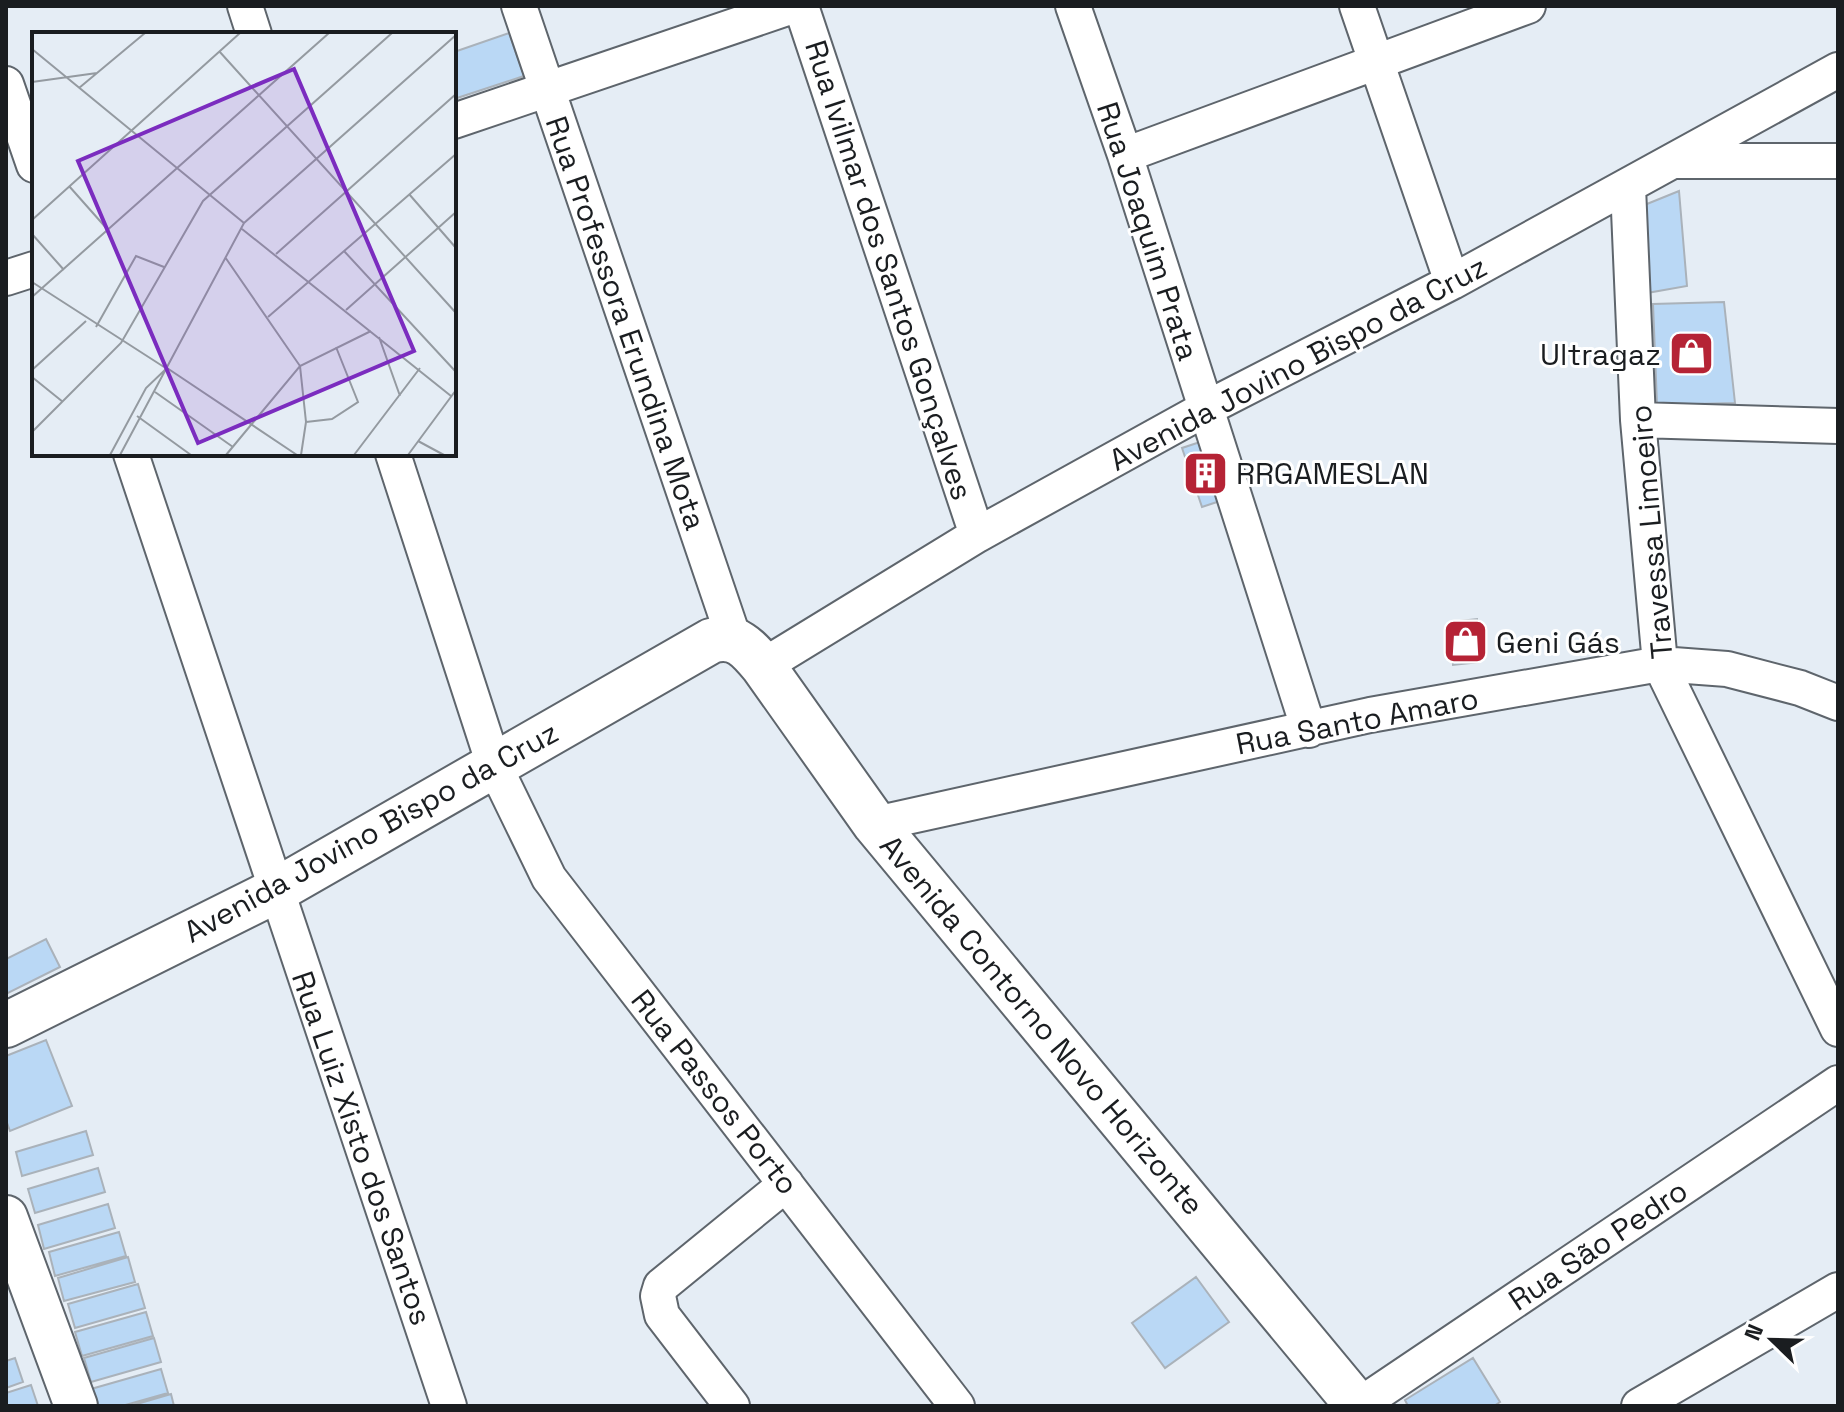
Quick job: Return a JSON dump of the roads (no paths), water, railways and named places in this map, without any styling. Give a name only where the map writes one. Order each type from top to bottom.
[{"type":"main road","name":"Avenida Jovino Bispo da Cruz","points":[[6,1025],[275,891],[711,641],[721,638],[749,653]]},
{"type":"main road","name":"Avenida Contorno Novo Horizonte","points":[[749,653],[875,824],[1358,1406]]},
{"type":"street","points":[[245,6],[253,32]]},
{"type":"street","name":"Rua Professora Erundina Mota","points":[[519,6],[749,653]]},
{"type":"street","points":[[456,120],[793,6]]},
{"type":"street","name":"Rua Ivilmar dos Santos Gonçalves","points":[[801,6],[977,535]]},
{"type":"street","name":"Rua Joaquim Prata","points":[[1073,6],[1125,155],[1309,730]]},
{"type":"street","points":[[1357,6],[1452,282]]},
{"type":"street","points":[[1125,155],[1528,6]]},
{"type":"street","name":"Avenida Jovino Bispo da Cruz","points":[[749,653],[977,535],[1205,409],[1452,282],[1838,70]]},
{"type":"street","points":[[6,84],[32,159]]},
{"type":"street","points":[[1670,161],[1838,161]]},
{"type":"street","name":"Travessa Limoeiro","points":[[1628,187],[1638,420],[1660,664],[1838,1029]]},
{"type":"street","points":[[6,278],[32,270]]},
{"type":"street","points":[[1638,420],[1838,426]]},
{"type":"street","name":"Rua Luiz Xisto dos Santos","points":[[132,456],[449,1406]]},
{"type":"street","name":"Rua Passos Porto","points":[[394,456],[494,765],[549,878],[957,1406]]},
{"type":"street","name":"Rua Santo Amaro","points":[[875,824],[1370,715],[1660,664],[1727,669],[1800,688],[1838,703]]},
{"type":"street","name":"Rua São Pedro","points":[[1358,1406],[1838,1083]]},
{"type":"street","points":[[732,1406],[662,1315],[658,1296],[661,1286],[786,1184]]},
{"type":"street","points":[[6,1217],[76,1406]]},
{"type":"street","points":[[1639,1406],[1838,1290]]},
{"type":"place","name":"Ultragaz","points":[[1692,354]]},
{"type":"place","name":"RRGAMESLAN","points":[[1205,473]]},
{"type":"place","name":"Geni Gás","points":[[1465,642]]}]
